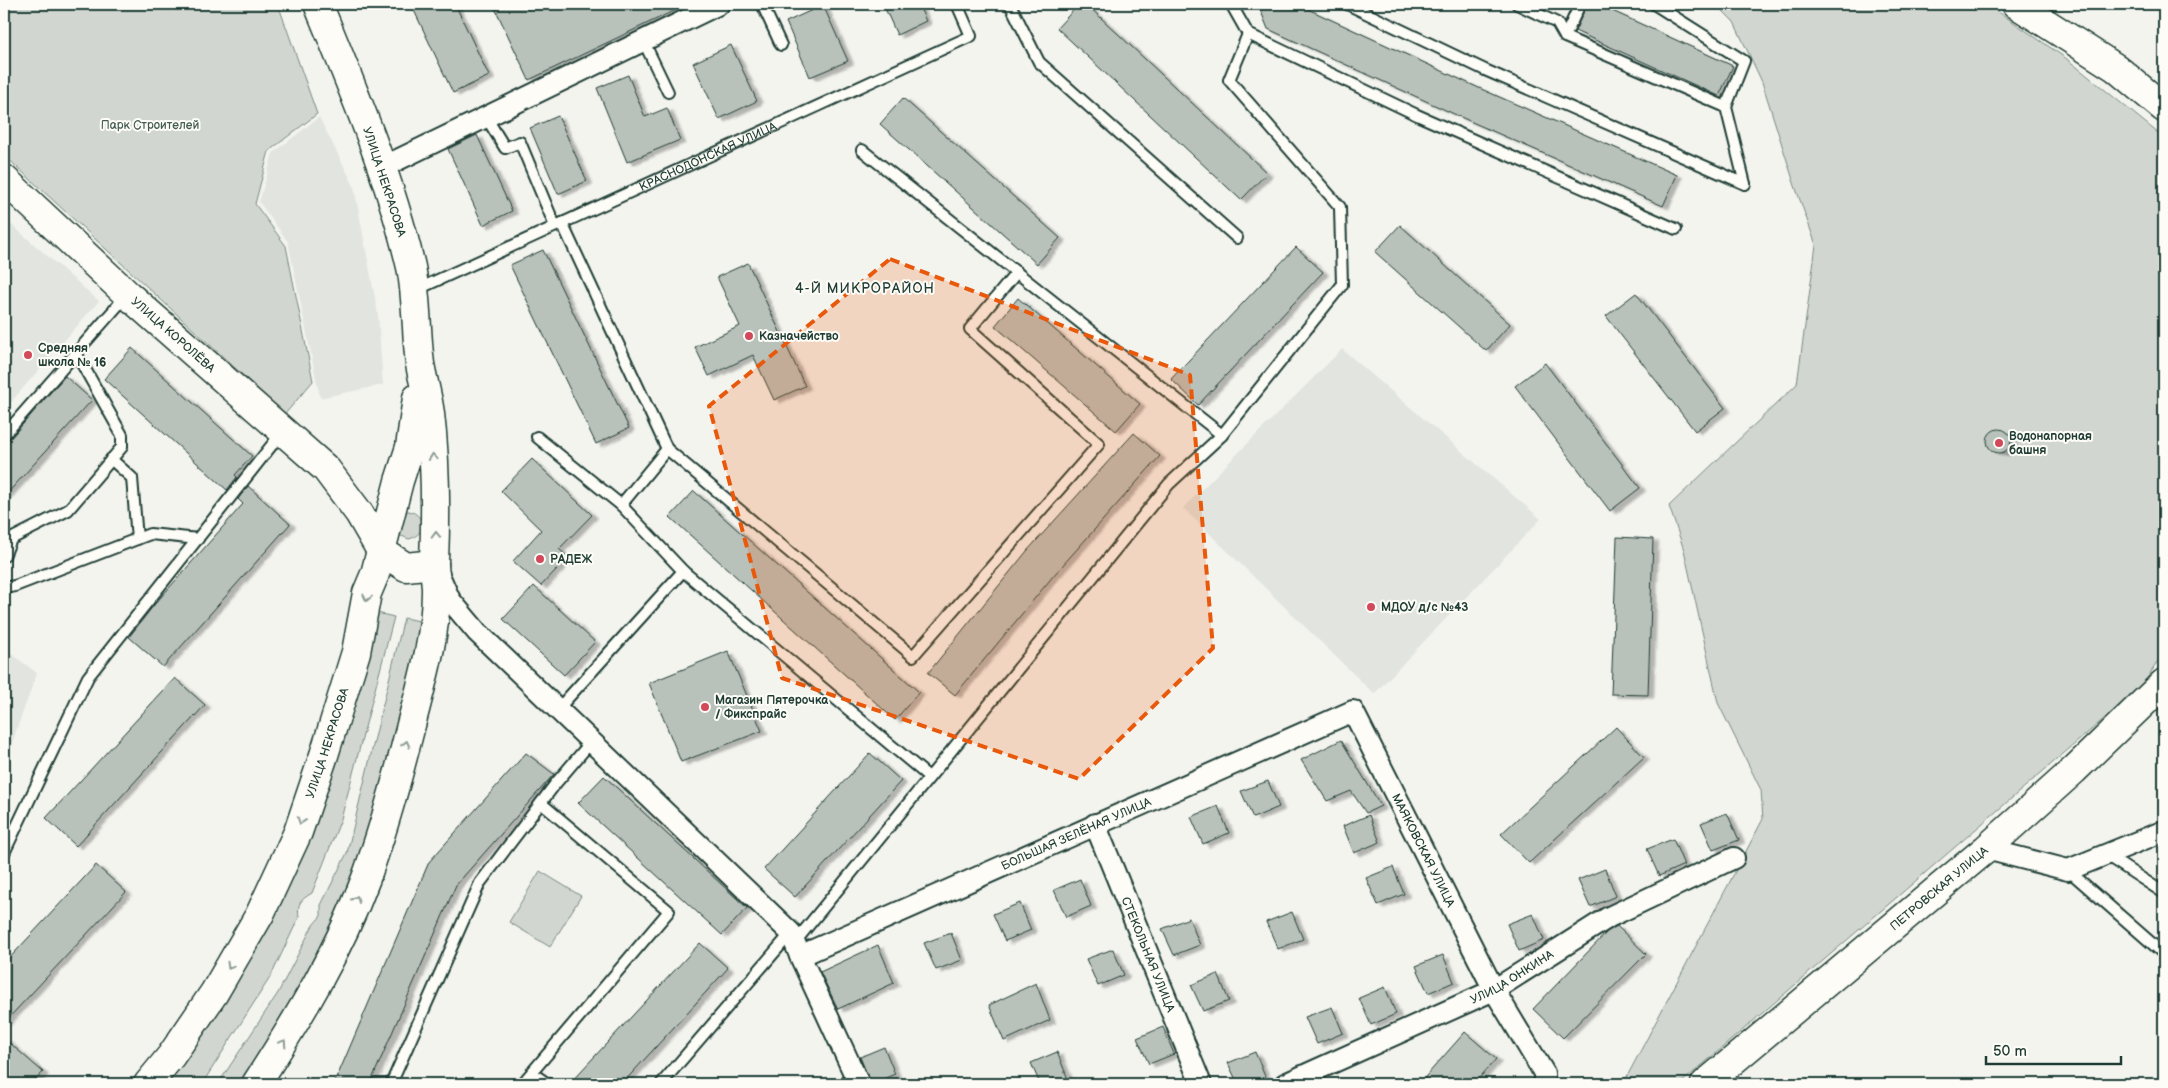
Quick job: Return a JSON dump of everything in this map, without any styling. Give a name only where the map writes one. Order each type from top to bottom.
[{"type":"main road","name":"УЛИЦА НЕКРАСОВА","points":[[256,1084],[299,1018],[365,880],[392,798],[422,681],[436,600],[434,564],[436,506],[430,413],[421,368],[412,270],[381,168],[346,72],[318,4]]},
{"type":"main road","points":[[2016,4],[2116,68],[2164,108]]},
{"type":"main road","name":"УЛИЦА КОРОЛЁВА","points":[[4,179],[128,295],[326,469],[359,513],[381,551]]},
{"type":"main road","name":"УЛИЦА НЕКРАСОВА","points":[[148,1084],[172,1056],[214,993],[260,914],[298,832],[356,652],[367,593],[381,551],[410,447],[421,368]]},
{"type":"main road","points":[[342,490],[371,498],[421,500],[436,506]]},
{"type":"main road","points":[[381,551],[406,567],[434,564]]},
{"type":"main road","name":"ПЕТРОВСКАЯ УЛИЦА","points":[[1705,1084],[1986,849],[2081,764],[2164,683]]},
{"type":"street","points":[[381,168],[719,4]]},
{"type":"street","points":[[434,564],[450,600],[477,632],[795,944],[859,1084]]},
{"type":"street","name":"БОЛЬШАЯ ЗЕЛЁНАЯ УЛИЦА","points":[[795,944],[1095,824],[1353,711]]},
{"type":"street","name":"МАЯКОВСКАЯ УЛИЦА","points":[[1353,711],[1494,990],[1544,1073],[1544,1084]]},
{"type":"street","name":"СТЕКОЛЬНАЯ УЛИЦА","points":[[1095,824],[1201,1084]]},
{"type":"street","points":[[1986,849],[2068,870],[2164,831]]},
{"type":"street","name":"УЛИЦА ОНКИНА","points":[[1285,1084],[1494,990],[1609,917],[1734,858]]},
{"type":"lane","points":[[762,4],[781,45]]},
{"type":"lane","name":"КРАСНОДОНСКАЯ УЛИЦА","points":[[413,291],[971,36],[957,4]]},
{"type":"lane","points":[[1010,4],[1039,62],[1237,238]]},
{"type":"lane","points":[[1231,4],[1248,34],[1425,119],[1676,229]]},
{"type":"lane","points":[[1347,4],[1494,74],[1745,184],[1726,106],[1744,62],[1654,4]]},
{"type":"lane","points":[[1517,4],[1557,23],[1565,36],[1726,106]]},
{"type":"lane","points":[[1565,36],[1580,4]]},
{"type":"lane","points":[[661,1084],[795,944],[1169,484],[1222,435],[1342,285],[1340,207],[1229,80],[1248,34]]},
{"type":"lane","points":[[643,40],[668,92]]},
{"type":"lane","points":[[486,117],[505,148],[520,142],[667,449],[913,656],[1099,444],[970,329],[1017,272]]},
{"type":"lane","points":[[862,150],[1222,435]]},
{"type":"lane","points":[[4,435],[128,295]]},
{"type":"lane","points":[[4,556],[10,539],[68,510],[122,447],[122,435],[76,353]]},
{"type":"lane","points":[[4,853],[88,677],[283,431]]},
{"type":"lane","points":[[537,437],[621,505],[683,571],[929,777]]},
{"type":"lane","points":[[621,505],[667,449]]},
{"type":"lane","points":[[111,459],[132,478],[136,539]]},
{"type":"lane","points":[[4,588],[15,586],[150,534],[198,538]]},
{"type":"lane","points":[[557,710],[683,571]]},
{"type":"lane","points":[[391,1084],[480,883],[541,803],[591,742]]},
{"type":"lane","points":[[522,1084],[669,911],[541,803]]},
{"type":"lane","points":[[2106,855],[2164,893]]},
{"type":"lane","points":[[2068,870],[2164,954]]},
{"type":"lane","points":[[532,1073],[548,1084]]},
{"type":"highlighted area","points":[[890,259],[1190,375],[1213,648],[1079,779],[782,678],[709,406]]},
{"type":"shaded area","points":[[319,117],[354,186],[378,314],[383,385],[320,398],[288,242],[259,202],[273,153]]},
{"type":"shaded area","name":"Средняя школа № 16","points":[[4,218],[99,301],[4,410]]},
{"type":"shaded area","name":"МДОУ д/с №43","points":[[1342,349],[1541,519],[1374,694],[1183,508]]},
{"type":"shaded area","points":[[4,648],[37,673],[4,765]]},
{"type":"green space","name":"Парк Строителей","points":[[4,4],[278,4],[317,114],[269,151],[255,204],[286,246],[313,381],[285,414],[4,155]]},
{"type":"green space","points":[[1716,4],[1987,4],[2067,59],[2164,138],[2164,652],[2142,686],[1680,1084],[1623,1084],[1763,819],[1761,790],[1718,703],[1684,550],[1669,506],[1797,384],[1816,245],[1762,82],[1734,22]]},
{"type":"green space","points":[[409,511],[419,516],[422,525],[419,534],[409,539],[399,535],[403,512]]},
{"type":"green space","points":[[373,612],[394,617],[341,819],[312,893],[300,903],[298,909],[299,917],[271,976],[202,1084],[158,1084],[259,937],[297,869],[327,786]]},
{"type":"green space","points":[[404,618],[420,621],[406,696],[375,812],[349,890],[314,963],[243,1084],[218,1084],[278,993],[313,925],[321,916],[321,905],[347,853]]},
{"type":"green space","points":[[540,871],[581,896],[550,947],[509,922]]},
{"type":"building","points":[[411,4],[455,4],[489,76],[453,93]]},
{"type":"building","points":[[493,4],[688,4],[529,80]]},
{"type":"building","points":[[883,4],[918,4],[926,21],[897,35]]},
{"type":"building","points":[[1079,4],[1086,4],[1267,173],[1241,200],[1057,28]]},
{"type":"building","points":[[1258,4],[1297,4],[1479,88],[1677,175],[1663,206],[1465,119],[1268,29]]},
{"type":"building","points":[[1587,4],[1597,4],[1733,66],[1719,96],[1575,31]]},
{"type":"building","points":[[823,5],[848,61],[810,77],[786,22]]},
{"type":"building","points":[[731,45],[757,101],[719,119],[693,63]]},
{"type":"building","points":[[628,75],[645,117],[667,108],[680,140],[627,162],[597,88]]},
{"type":"building","points":[[903,98],[1060,238],[1037,264],[880,124]]},
{"type":"building","points":[[558,116],[587,181],[558,194],[530,128]]},
{"type":"building","points":[[477,135],[512,211],[483,225],[448,149]]},
{"type":"building","points":[[1400,225],[1510,324],[1486,351],[1375,252]]},
{"type":"building","points":[[1296,247],[1323,272],[1198,405],[1171,379]]},
{"type":"building","points":[[543,250],[629,428],[596,444],[510,265]]},
{"type":"building","name":"Казначейство","points":[[748,263],[805,386],[774,400],[753,355],[709,376],[695,347],[740,326],[717,277]]},
{"type":"building","points":[[1636,293],[1725,408],[1695,431],[1606,316]]},
{"type":"building","points":[[1018,298],[1140,404],[1116,431],[995,326]]},
{"type":"building","points":[[132,348],[252,456],[235,475],[237,477],[227,490],[104,379]]},
{"type":"building","points":[[1545,363],[1640,488],[1610,511],[1515,386]]},
{"type":"building","points":[[65,376],[92,400],[4,497],[4,442],[9,440]]},
{"type":"building","name":"Водонапорная башня","points":[[1999,429],[2007,433],[2011,441],[2007,449],[1999,453],[1991,449],[1987,441],[1991,433]]},
{"type":"building","points":[[1134,433],[1160,456],[1054,575],[955,695],[928,673],[1027,551]]},
{"type":"building","points":[[532,459],[592,515],[559,549],[568,557],[541,586],[513,561],[541,530],[501,491]]},
{"type":"building","points":[[248,486],[290,524],[163,667],[129,637],[154,605],[243,504],[238,499]]},
{"type":"building","points":[[694,491],[919,692],[895,720],[670,517]]},
{"type":"building","points":[[1617,537],[1653,539],[1648,695],[1611,694]]},
{"type":"building","points":[[534,586],[595,642],[564,675],[503,619]]},
{"type":"building","name":"Магазин Пятерочка / Фикспрайс","points":[[728,651],[762,731],[681,762],[649,683]]},
{"type":"building","points":[[175,678],[205,705],[76,846],[46,818]]},
{"type":"building","points":[[1616,727],[1644,757],[1529,863],[1501,834]]},
{"type":"building","points":[[1341,740],[1381,806],[1366,813],[1351,791],[1327,801],[1301,760]]},
{"type":"building","points":[[526,753],[554,774],[456,885],[370,1084],[334,1084],[429,862]]},
{"type":"building","points":[[870,753],[901,781],[795,897],[764,869]]},
{"type":"building","points":[[604,776],[747,908],[722,935],[578,803]]},
{"type":"building","points":[[1268,781],[1279,807],[1253,818],[1241,791]]},
{"type":"building","points":[[1218,806],[1229,833],[1203,844],[1191,817]]},
{"type":"building","points":[[1727,813],[1739,840],[1713,850],[1701,823]]},
{"type":"building","points":[[1369,815],[1380,842],[1354,853],[1343,826]]},
{"type":"building","points":[[1673,839],[1684,865],[1659,876],[1647,849]]},
{"type":"building","points":[[96,865],[126,892],[4,1023],[4,964]]},
{"type":"building","points":[[1393,867],[1404,894],[1378,905],[1366,878]]},
{"type":"building","points":[[1605,869],[1616,896],[1590,907],[1578,880]]},
{"type":"building","points":[[1080,879],[1091,906],[1066,917],[1054,890]]},
{"type":"building","points":[[1020,903],[1031,930],[1005,941],[993,914]]},
{"type":"building","points":[[1292,912],[1303,939],[1278,949],[1266,922]]},
{"type":"building","points":[[1533,914],[1544,940],[1519,951],[1507,924]]},
{"type":"building","points":[[1189,918],[1200,945],[1174,955],[1162,929]]},
{"type":"building","points":[[1617,926],[1646,954],[1563,1038],[1533,1009],[1608,931]]},
{"type":"building","points":[[951,933],[962,960],[936,970],[924,943]]},
{"type":"building","points":[[700,943],[728,968],[622,1084],[569,1084]]},
{"type":"building","points":[[878,945],[894,983],[838,1009],[820,972]]},
{"type":"building","points":[[1113,949],[1124,975],[1098,986],[1086,959]]},
{"type":"building","points":[[1443,955],[1454,982],[1428,993],[1416,966]]},
{"type":"building","points":[[1218,974],[1229,1001],[1203,1011],[1191,985]]},
{"type":"building","points":[[1036,983],[1050,1020],[1004,1041],[989,1005]]},
{"type":"building","points":[[1385,987],[1396,1014],[1371,1025],[1359,998]]},
{"type":"building","points":[[1332,1007],[1343,1033],[1317,1044],[1305,1017]]},
{"type":"building","points":[[1163,1027],[1174,1054],[1149,1064],[1137,1038]]},
{"type":"building","points":[[1465,1032],[1496,1059],[1474,1084],[1419,1084]]},
{"type":"building","points":[[4,1038],[43,1072],[32,1084],[4,1084]]},
{"type":"building","points":[[884,1047],[895,1074],[871,1084],[860,1057]]},
{"type":"building","points":[[1057,1052],[1068,1079],[1056,1084],[1040,1084],[1031,1063]]},
{"type":"building","points":[[1255,1052],[1266,1079],[1253,1084],[1238,1084],[1228,1063]]},
{"type":"place","name":"Казначейство","points":[[749,336]]},
{"type":"place","name":"Средняя школа № 16","points":[[28,355]]},
{"type":"place","name":"Водонапорная башня","points":[[1999,443]]},
{"type":"place","name":"РАДЕЖ","points":[[540,559]]},
{"type":"place","name":"МДОУ д/с №43","points":[[1371,607]]},
{"type":"place","name":"Магазин Пятерочка / Фикспрайс","points":[[705,707]]},
{"type":"district","name":"4-Й МИКРОРАЙОН","points":[[865,288]]}]
